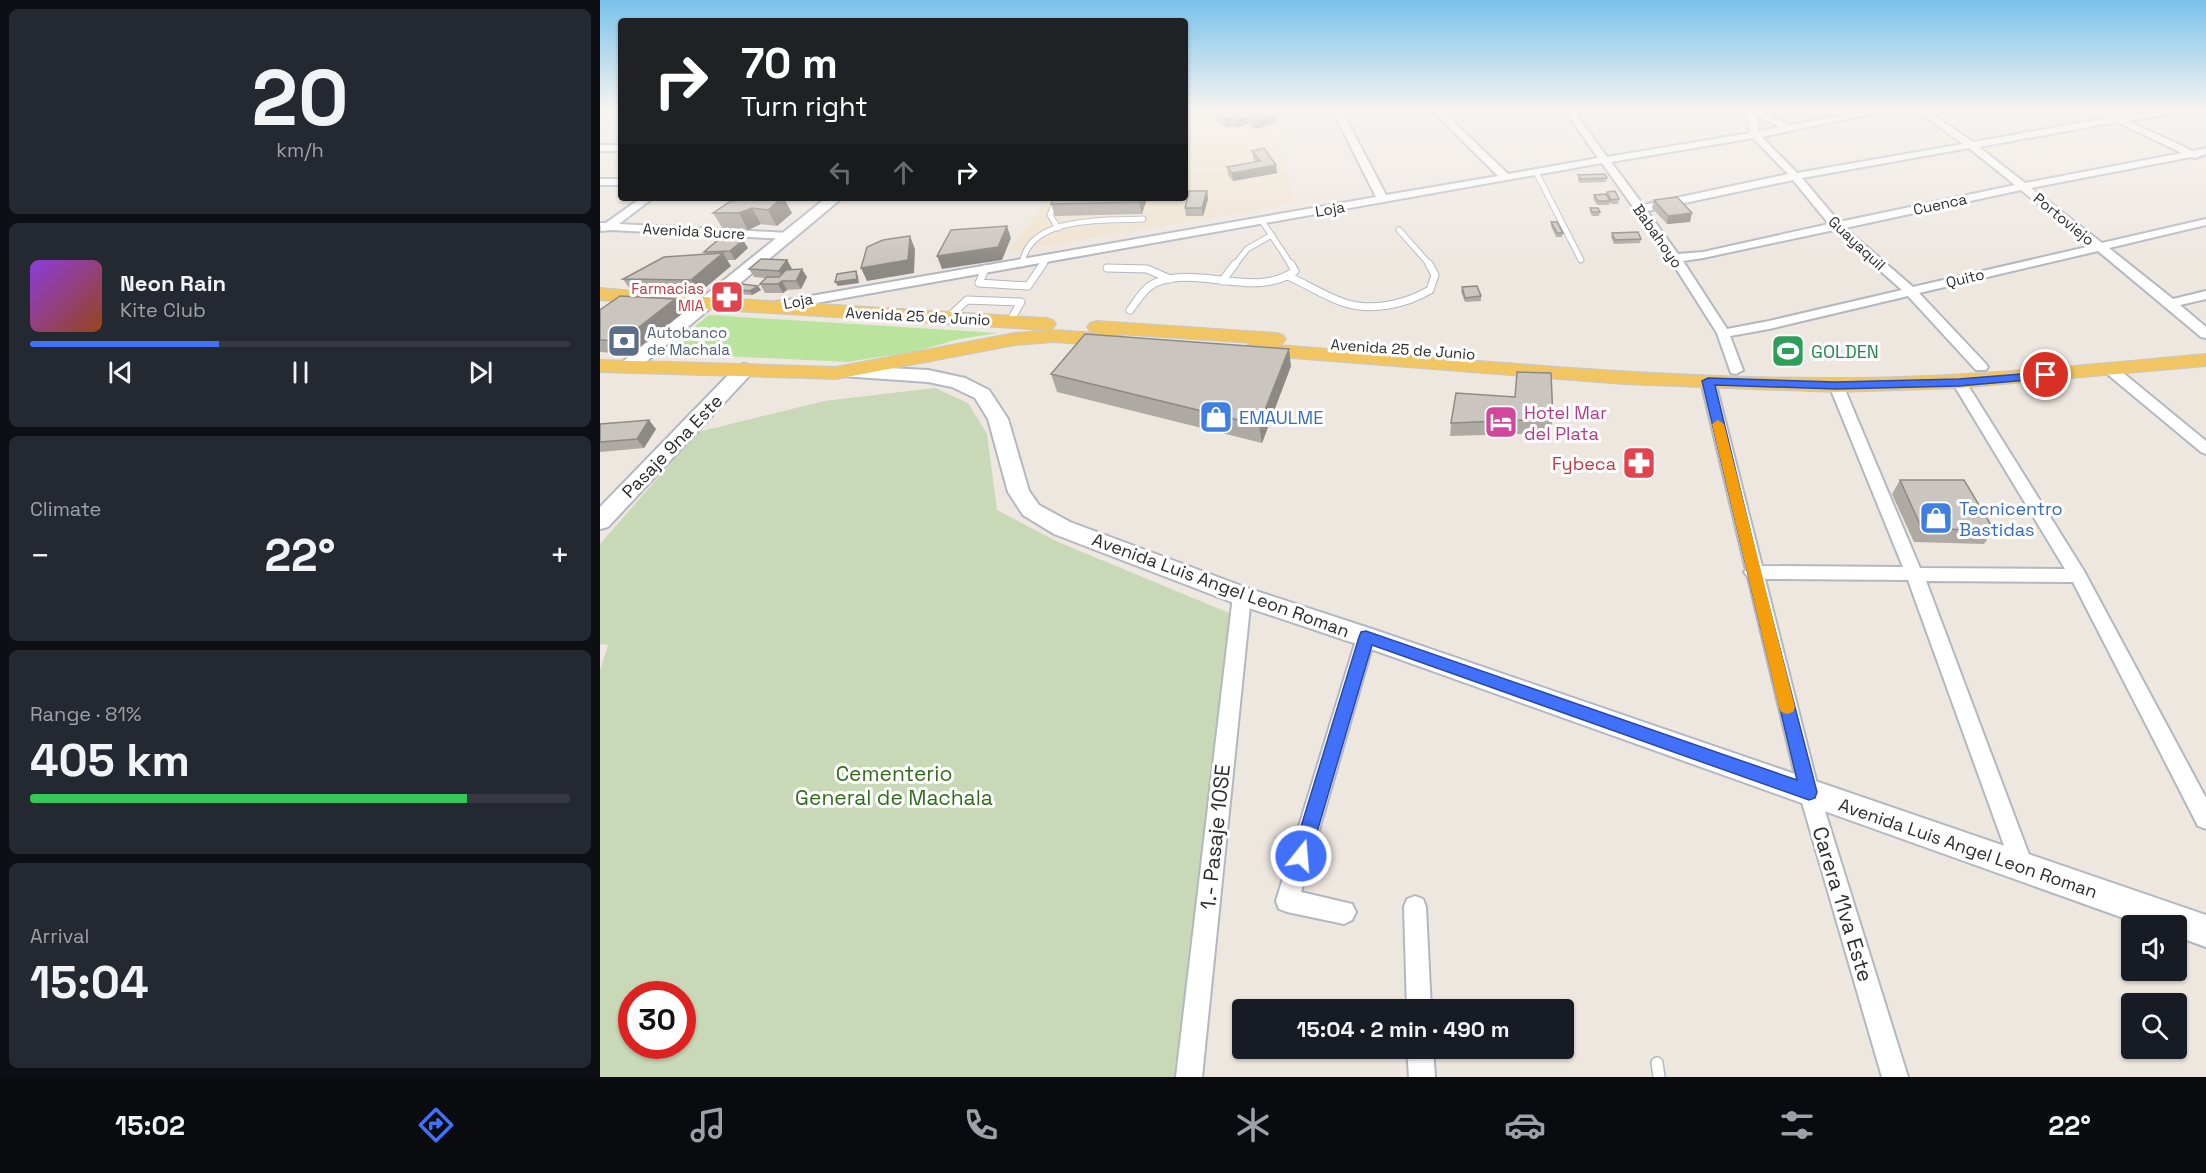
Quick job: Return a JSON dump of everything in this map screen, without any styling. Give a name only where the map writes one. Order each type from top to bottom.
[{"type":"main road","points":[[628,367],[831,201]]},
{"type":"main road","name":"Avenida 25 de Junio","points":[[600,294],[705,303],[1268,338],[1648,368],[1736,370],[1982,367],[2103,357],[2206,345]]},
{"type":"main road","name":"Avenida 25 de Junio","points":[[600,366],[849,372],[1015,339],[1053,336],[1208,345],[1624,378],[1836,385],[1959,382],[2206,360]]},
{"type":"main road","name":"Pasaje 9na Este","points":[[600,521],[744,370]]},
{"type":"main road","name":"Avenida Luis Angel Leon Roman","points":[[849,372],[938,378],[958,382],[982,394],[998,419],[1019,492],[1031,510],[1062,528],[1242,596],[1366,637],[2206,931]]},
{"type":"street","points":[[1362,159],[1383,200]]},
{"type":"street","points":[[1487,159],[1505,177]]},
{"type":"street","name":"Loja","points":[[770,307],[1609,159]]},
{"type":"street","name":"Guayaquil","points":[[1779,159],[1796,176],[1837,227],[1911,292],[1982,367]]},
{"type":"street","points":[[1640,209],[1796,176],[1890,159]]},
{"type":"street","name":"Portoviejo","points":[[1989,159],[2171,303],[2206,334]]},
{"type":"street","name":"Cuenca","points":[[1675,258],[1703,255],[2023,186],[2166,159]]},
{"type":"street","name":"Babahoyo","points":[[1605,160],[1675,258],[1723,333],[1736,370]]},
{"type":"street","points":[[600,182],[618,182]]},
{"type":"street","points":[[603,228],[644,201]]},
{"type":"street","name":"Quito","points":[[1723,333],[1769,326],[2206,222]]},
{"type":"street","name":"Avenida Sucre","points":[[603,228],[789,236]]},
{"type":"street","points":[[2171,303],[2206,295]]},
{"type":"street","points":[[2111,370],[2206,449]]},
{"type":"street","name":"Carera 11va Este","points":[[1708,381],[1753,572],[1809,792],[1895,1077]]},
{"type":"street","points":[[1959,382],[2078,576],[2206,819]]},
{"type":"street","points":[[1836,385],[1915,575],[2023,868]]},
{"type":"street","points":[[1753,572],[2078,576]]},
{"type":"street","name":"1.- Pasaje 10SE","points":[[1189,1077],[1242,596]]},
{"type":"street","points":[[1344,912],[1287,901],[1366,637]]},
{"type":"street","points":[[1414,907],[1418,999]]},
{"type":"street","points":[[1421,1059],[1422,1077]]},
{"type":"lane","points":[[1536,172],[1581,260]]},
{"type":"lane","points":[[1056,201],[1050,215],[1058,228]]},
{"type":"lane","points":[[1022,264],[1027,245],[1039,236],[1058,228],[1073,224],[1143,219]]},
{"type":"lane","points":[[1130,310],[1149,287],[1170,279],[1272,283],[1290,277],[1295,271],[1262,221]]},
{"type":"lane","points":[[1290,277],[1345,303],[1367,307],[1413,300],[1430,290],[1435,275],[1431,266],[1399,230]]},
{"type":"lane","points":[[1222,281],[1247,249],[1272,236]]},
{"type":"lane","points":[[1010,321],[1028,286],[1046,260]]},
{"type":"lane","points":[[1107,268],[1146,267],[1156,269],[1170,279]]},
{"type":"lane","points":[[949,318],[967,300],[980,283],[986,270]]},
{"type":"lane","points":[[980,283],[1028,286]]},
{"type":"lane","points":[[967,300],[1021,302]]},
{"type":"shaded area","points":[[1188,159],[1286,159],[1295,203],[1008,252],[1046,201],[1188,201]]},
{"type":"green space","points":[[709,315],[998,333],[959,339],[917,351],[847,362],[663,353]]},
{"type":"green space","name":"Cementerio General de Machala","points":[[935,388],[968,403],[987,434],[997,510],[1058,542],[1239,617],[1188,1077],[600,1077],[600,670],[608,645],[600,644],[600,544],[698,432],[824,401]]},
{"type":"building","points":[[1259,159],[1272,159],[1276,165],[1232,173],[1227,167],[1260,161]]},
{"type":"building","points":[[1605,174],[1607,178],[1580,179],[1578,175]]},
{"type":"building","points":[[1189,191],[1207,191],[1202,208],[1185,208]]},
{"type":"building","points":[[1615,191],[1619,199],[1611,200],[1607,192]]},
{"type":"building","points":[[1606,194],[1610,201],[1598,201],[1594,195]]},
{"type":"building","points":[[1677,197],[1692,213],[1668,216],[1654,200]]},
{"type":"building","points":[[731,201],[778,201],[768,210],[752,208],[739,213],[713,213]]},
{"type":"building","points":[[1052,201],[1139,201],[1139,202],[1051,204]]},
{"type":"building","points":[[1590,208],[1598,208],[1600,212],[1592,212]]},
{"type":"building","points":[[1551,222],[1557,222],[1563,233],[1557,233]]},
{"type":"building","points":[[1007,226],[998,247],[937,256],[951,230]]},
{"type":"building","points":[[1638,232],[1641,239],[1615,240],[1612,233]]},
{"type":"building","points":[[910,236],[908,260],[861,268],[867,247],[883,240]]},
{"type":"building","points":[[719,239],[743,240],[730,251],[704,252]]},
{"type":"building","points":[[723,253],[691,280],[623,279],[664,257]]},
{"type":"building","points":[[761,259],[787,260],[779,271],[749,269]]},
{"type":"building","points":[[802,269],[796,281],[760,284],[767,277],[779,277],[786,270]]},
{"type":"building","points":[[856,271],[857,279],[835,282],[837,274]]},
{"type":"building","points":[[741,284],[758,286],[750,291],[733,289]]},
{"type":"building","points":[[1477,286],[1481,296],[1465,298],[1462,287]]},
{"type":"building","points":[[620,296],[675,299],[621,341],[600,340],[600,310]]},
{"type":"building","name":"EMAULME","points":[[1085,334],[1289,349],[1259,425],[1051,374]]},
{"type":"building","points":[[1517,372],[1551,373],[1553,419],[1451,423],[1456,393],[1515,397]]},
{"type":"building","points":[[649,420],[637,439],[600,442],[600,424]]},
{"type":"building","points":[[1900,480],[1964,480],[1994,530],[1922,529]]},
{"type":"slow traffic","points":[[1718,424],[1787,707]]},
{"type":"place","name":"Farmacias MIA","points":[[727,297]]},
{"type":"place","name":"Autobanco de Machala","points":[[624,341]]},
{"type":"place","name":"GOLDEN","points":[[1788,351]]},
{"type":"place","name":"EMAULME","points":[[1216,417]]},
{"type":"place","name":"Hotel Mar del Plata","points":[[1501,422]]},
{"type":"place","name":"Fybeca","points":[[1639,463]]},
{"type":"place","name":"Tecnicentro Bastidas","points":[[1936,518]]},
{"type":"route","points":[[1301,856],[1366,637],[1809,792],[1753,572],[1708,381],[1836,385],[1959,382],[2046,375]]}]
